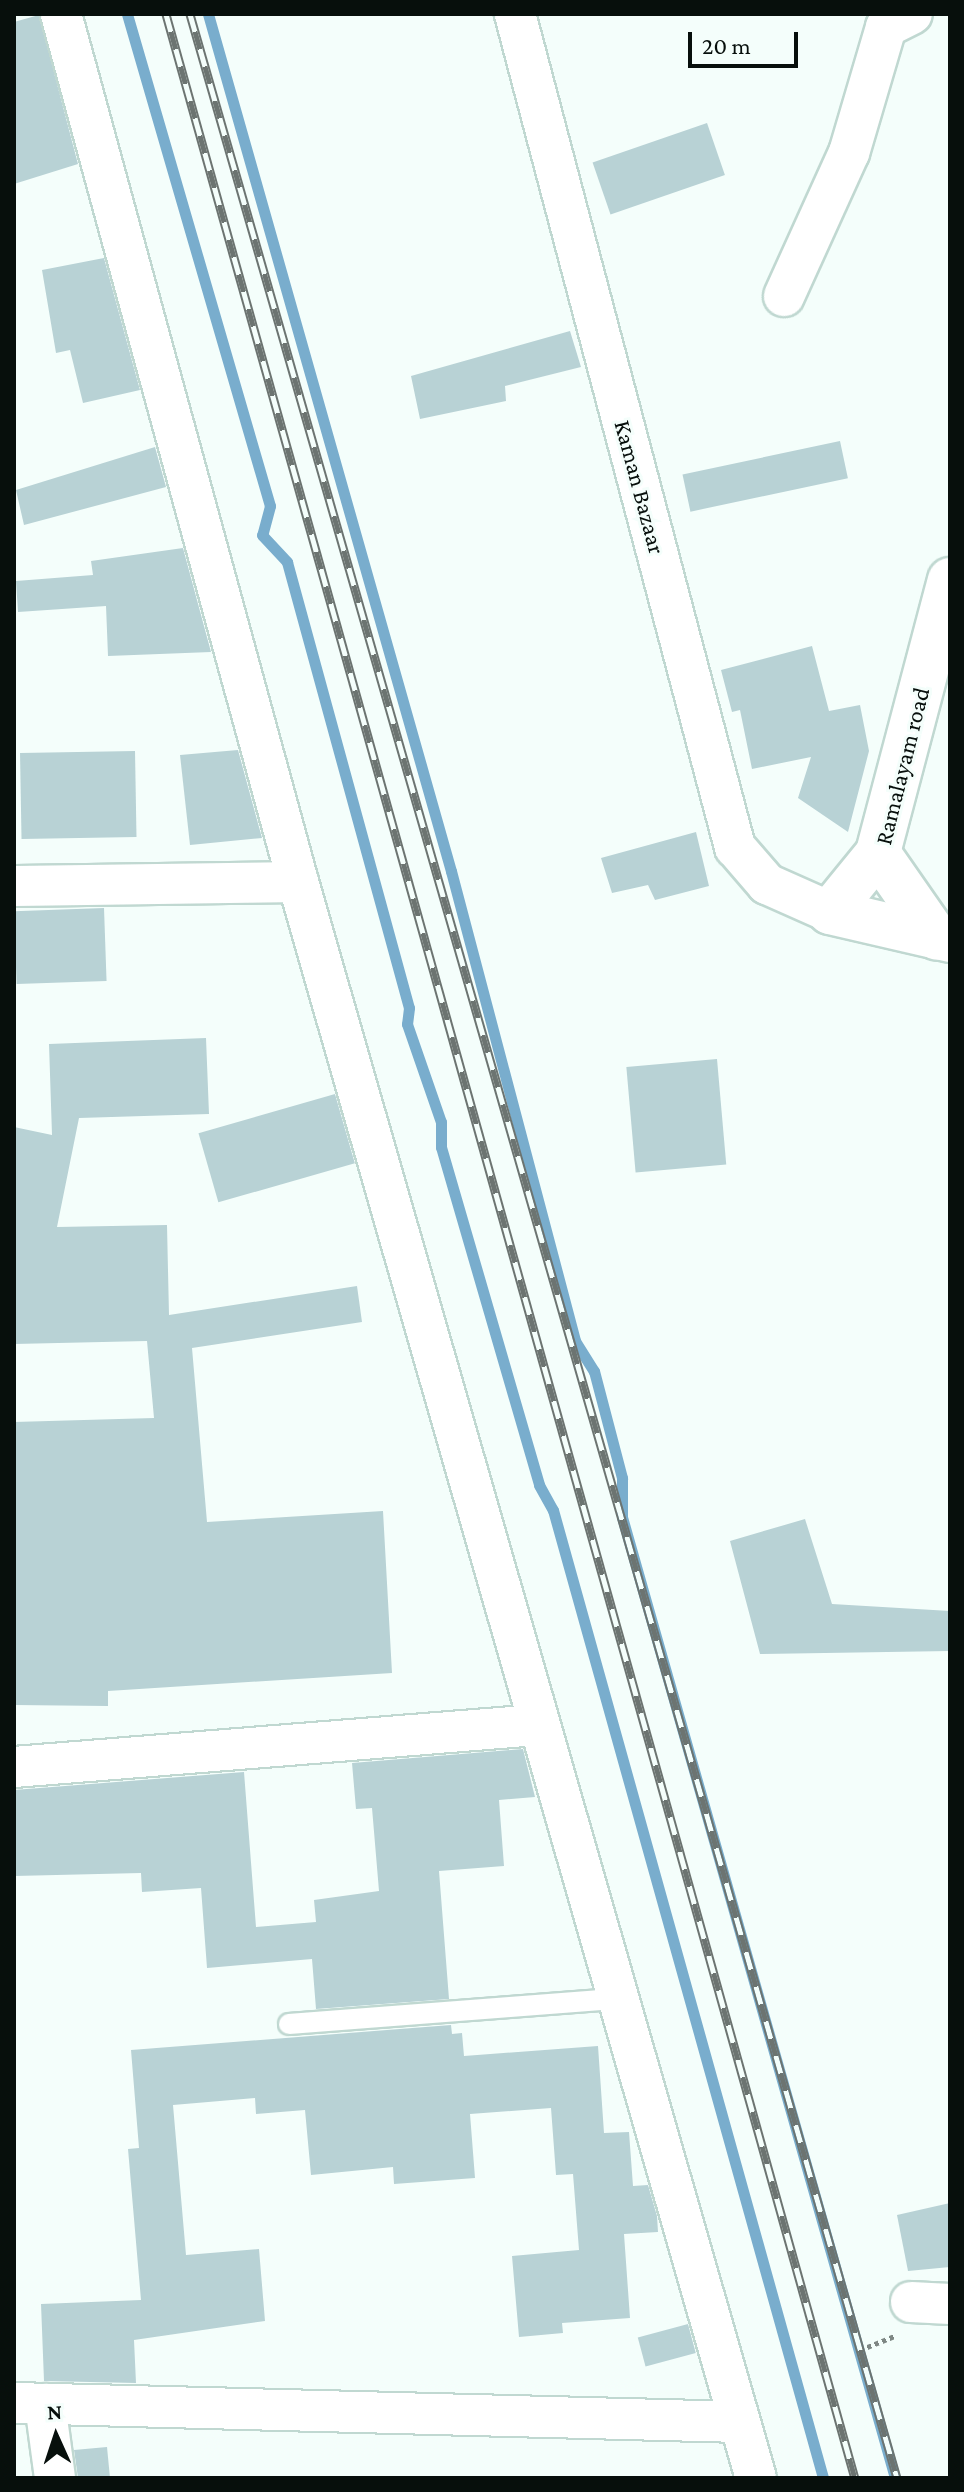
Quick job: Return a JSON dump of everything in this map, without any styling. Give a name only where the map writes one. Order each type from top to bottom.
[{"type":"street","points":[[61,14],[298,882],[537,1725],[756,2478]]},
{"type":"street","name":"Kaman Bazaar","points":[[515,14],[735,847],[767,884],[830,912]]},
{"type":"street","points":[[784,296],[849,153],[886,27],[912,14]]},
{"type":"street","name":"Ramalayam road","points":[[944,939],[878,853],[950,580]]},
{"type":"street","points":[[878,853],[830,912],[944,939]]},
{"type":"street","points":[[14,886],[298,882]]},
{"type":"street","points":[[14,1767],[537,1725]]},
{"type":"street","points":[[55,2478],[30,2404],[739,2422]]},
{"type":"lane","points":[[289,2024],[617,1999]]},
{"type":"building","points":[[39,15],[78,164],[14,184],[14,22]]},
{"type":"building","points":[[707,123],[725,175],[610,214],[593,162]]},
{"type":"building","points":[[104,258],[140,390],[83,403],[70,350],[56,353],[42,270]]},
{"type":"building","points":[[570,331],[581,367],[505,386],[506,401],[420,419],[411,376]]},
{"type":"building","points":[[840,441],[848,478],[690,512],[683,474]]},
{"type":"building","points":[[155,447],[166,487],[24,525],[16,490]]},
{"type":"building","points":[[183,548],[211,652],[108,656],[106,606],[18,612],[16,581],[93,575],[91,561]]},
{"type":"building","points":[[812,646],[829,711],[860,705],[869,751],[848,832],[798,798],[811,757],[752,769],[740,710],[732,712],[721,670]]},
{"type":"building","points":[[238,750],[262,838],[190,845],[180,755]]},
{"type":"building","points":[[135,751],[137,837],[22,839],[20,753]]},
{"type":"building","points":[[696,832],[709,886],[655,900],[648,885],[612,893],[601,858]]},
{"type":"building","points":[[104,908],[107,981],[17,984],[14,911]]},
{"type":"building","points":[[206,1038],[209,1114],[79,1118],[57,1227],[167,1225],[169,1315],[357,1286],[362,1322],[192,1348],[207,1522],[383,1511],[392,1673],[108,1691],[108,1706],[14,1705],[14,1422],[154,1418],[147,1341],[14,1344],[14,1127],[52,1135],[49,1044]]},
{"type":"building","points":[[717,1059],[726,1165],[636,1173],[626,1067]]},
{"type":"building","points":[[335,1094],[355,1163],[218,1202],[199,1133]]},
{"type":"building","points":[[805,1519],[832,1604],[950,1611],[950,1651],[760,1654],[730,1541]]},
{"type":"building","points":[[523,1749],[535,1797],[499,1800],[504,1866],[439,1871],[449,1999],[316,2009],[312,1959],[207,1968],[201,1888],[142,1892],[141,1873],[14,1876],[14,1790],[244,1772],[256,1927],[316,1922],[314,1900],[379,1891],[372,1808],[356,1809],[352,1763]]},
{"type":"building","points":[[451,2025],[452,2034],[462,2033],[464,2056],[598,2046],[604,2133],[629,2132],[633,2186],[648,2185],[657,2216],[658,2232],[624,2234],[630,2318],[562,2323],[563,2333],[519,2337],[512,2256],[579,2250],[573,2174],[556,2175],[551,2108],[470,2114],[475,2178],[394,2184],[393,2167],[311,2175],[305,2110],[256,2114],[255,2098],[173,2105],[186,2255],[259,2249],[265,2321],[134,2340],[136,2383],[44,2381],[41,2304],[141,2300],[128,2149],[139,2148],[131,2050]]},
{"type":"building","points":[[950,2203],[950,2267],[908,2271],[897,2215]]},
{"type":"building","points":[[688,2324],[696,2353],[646,2366],[638,2337]]},
{"type":"building","points":[[107,2447],[110,2478],[78,2478],[74,2450]]},
{"type":"waterway","points":[[127,14],[270,506],[262,535],[287,562],[409,1008],[407,1024],[441,1122],[441,1147],[539,1485],[553,1510],[823,2478]]},
{"type":"waterway","points":[[208,14],[451,871],[575,1341],[594,1371],[622,1478],[622,1517],[895,2478]]},
{"type":"railway","points":[[166,14],[855,2478]]},
{"type":"railway","points":[[190,14],[897,2478]]}]
